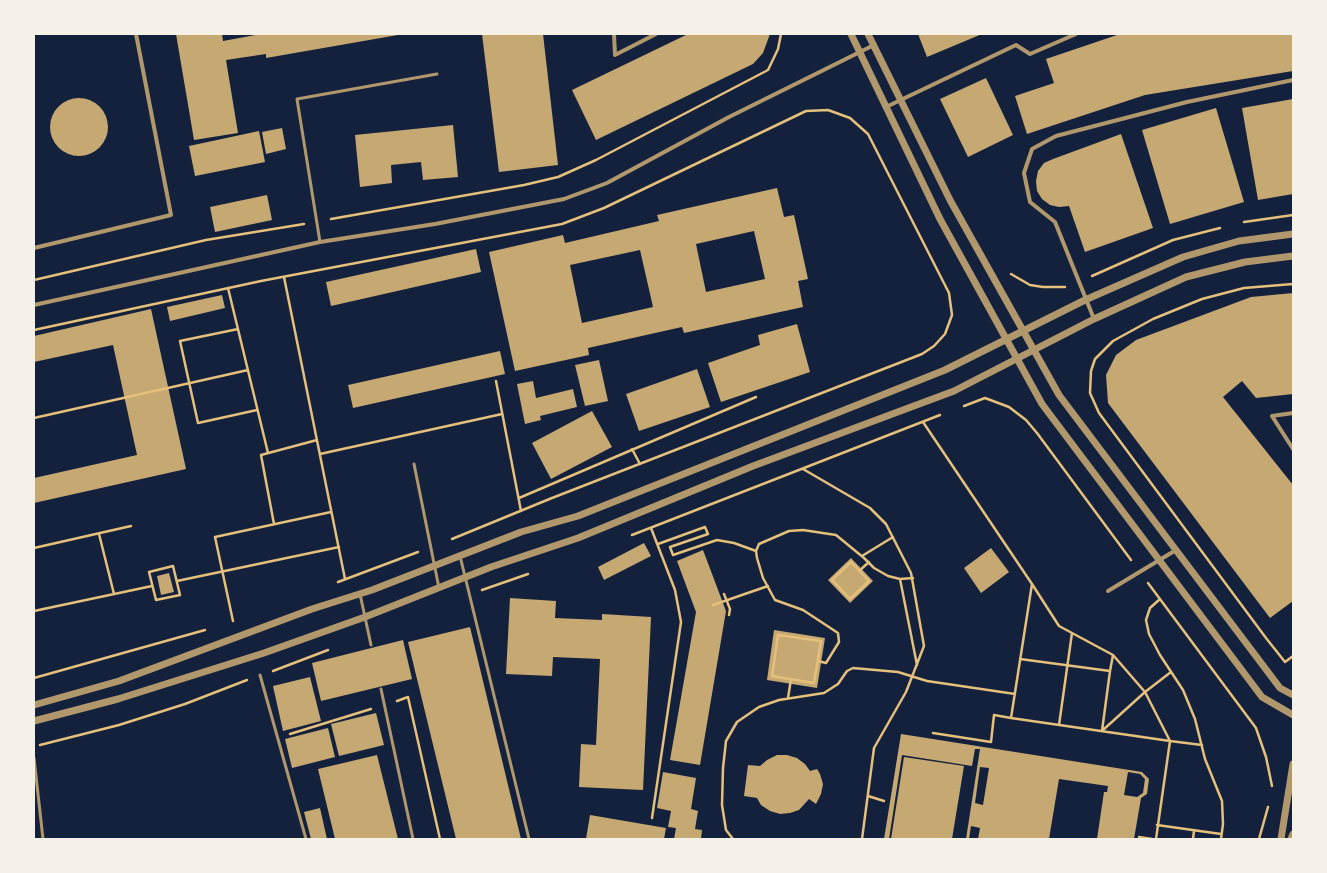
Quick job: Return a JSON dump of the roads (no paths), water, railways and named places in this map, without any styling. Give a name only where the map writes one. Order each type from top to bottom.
[{"type":"street","points":[[34,248],[172,215],[136,34]]},
{"type":"street","points":[[614,34],[615,55],[656,34]]},
{"type":"street","points":[[852,34],[940,219],[1044,406],[1262,697],[1293,715]]},
{"type":"street","points":[[868,34],[950,200],[1059,394],[1280,688],[1293,695]]},
{"type":"street","points":[[886,107],[1016,45],[1030,54],[1076,34]]},
{"type":"street","points":[[34,305],[320,242],[435,224],[564,199],[607,183],[729,117],[874,45]]},
{"type":"street","points":[[1094,319],[1055,222],[1030,202],[1024,173],[1032,149],[1056,136],[1187,102],[1293,80]]},
{"type":"street","points":[[34,705],[119,681],[258,629],[360,594],[521,532],[578,516],[945,370],[1086,300],[1183,257],[1239,241],[1293,234]]},
{"type":"street","points":[[34,721],[118,699],[264,653],[366,617],[440,588],[490,566],[578,538],[753,466],[954,391],[1094,319],[1186,277],[1245,262],[1293,256]]},
{"type":"street","points":[[1293,413],[1272,416],[1293,449]]},
{"type":"street","points":[[1108,592],[1176,550]]},
{"type":"street","points":[[1281,839],[1293,764]]},
{"type":"street","points":[[1291,839],[1293,834]]},
{"type":"lane","points":[[320,242],[298,99],[437,74]]},
{"type":"lane","points":[[414,464],[440,588]]},
{"type":"lane","points":[[460,556],[529,839]]},
{"type":"lane","points":[[360,594],[371,645]]},
{"type":"lane","points":[[260,675],[306,839]]},
{"type":"lane","points":[[381,689],[413,839]]},
{"type":"lane","points":[[34,758],[43,839]]}]
